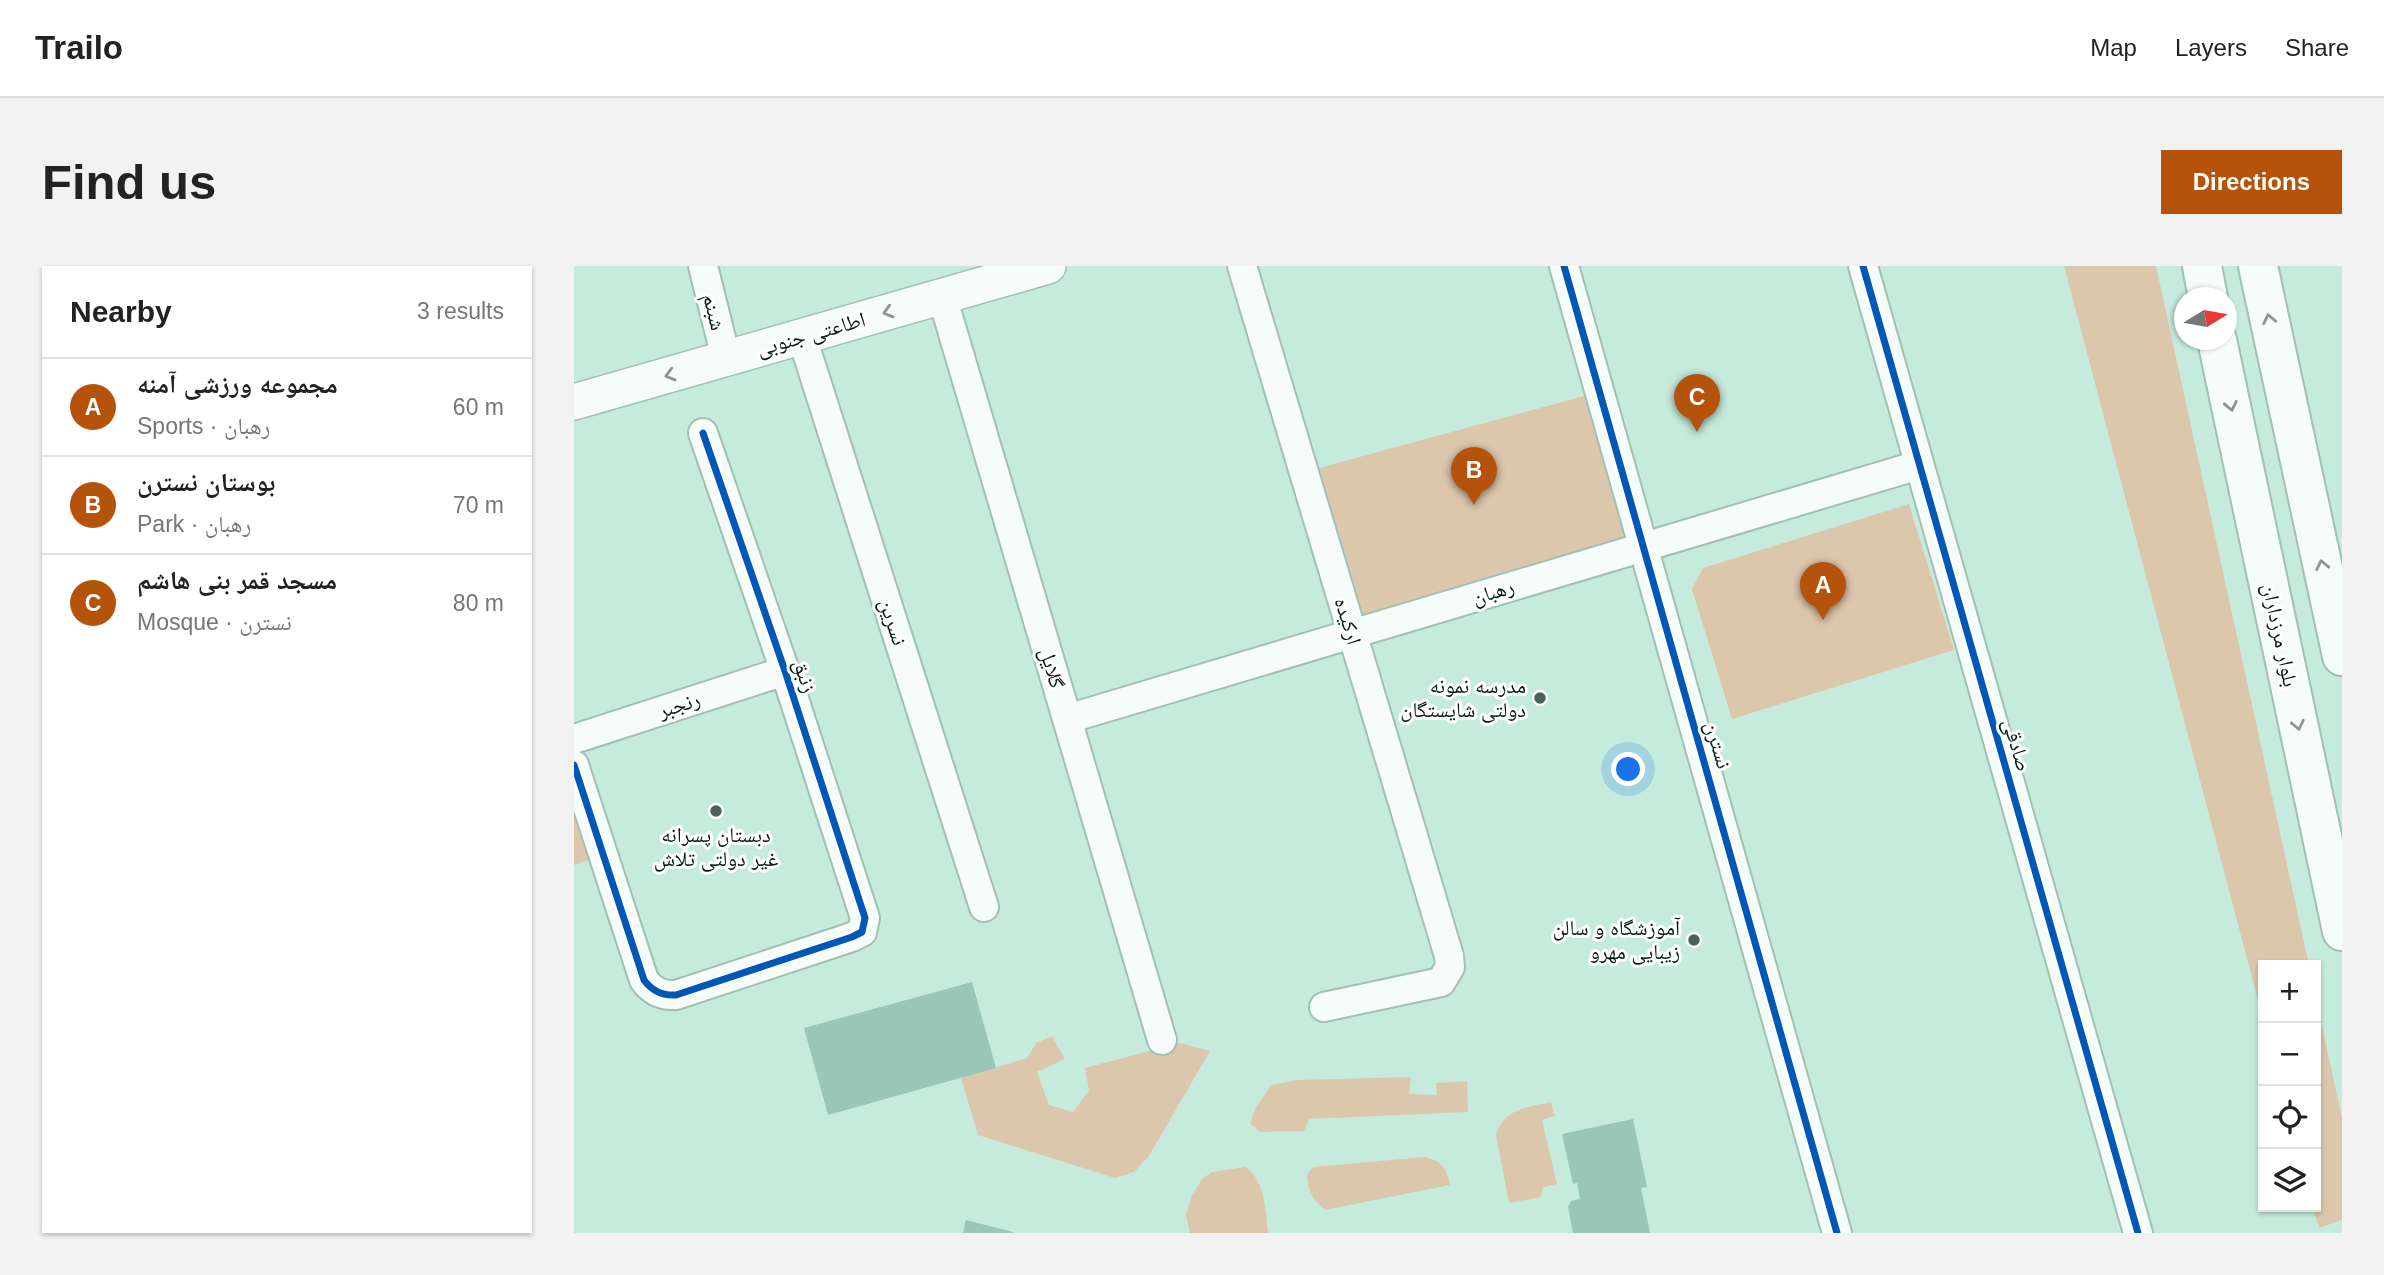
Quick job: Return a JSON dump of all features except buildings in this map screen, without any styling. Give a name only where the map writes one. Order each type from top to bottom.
[{"type":"main road","points":[[2202,266],[2206,287]]},
{"type":"main road","points":[[2258,266],[2342,656]]},
{"type":"main road","name":"بلوار مرزداران","points":[[2219,350],[2342,931]]},
{"type":"street","name":"شبنم","points":[[703,266],[726,358]]},
{"type":"street","name":"اطاعتی جنوبی","points":[[574,402],[942,296],[985,275],[1048,266]]},
{"type":"street","name":"ارکیده","points":[[1242,266],[1449,956],[1450,967],[1441,982],[1324,1007]]},
{"type":"street","name":"نسترن","points":[[1564,266],[1837,1233]]},
{"type":"street","name":"صادقی","points":[[1863,266],[2133,1232]]},
{"type":"street","name":"گلایل","points":[[942,296],[1162,1040]]},
{"type":"street","name":"نسرین","points":[[802,337],[984,907]]},
{"type":"street","name":"زنبق","points":[[574,765],[644,980],[654,990],[676,995],[862,932],[865,918],[785,671],[702,433]]},
{"type":"street","name":"رهبان","points":[[1067,719],[1919,465]]},
{"type":"street","name":"رنجبر","points":[[574,739],[785,671]]},
{"type":"shaded area","points":[[2064,266],[2156,266],[2308,960],[2258,960],[2258,1000]]},
{"type":"shaded area","points":[[1584,396],[1629,541],[1364,617],[1319,468]]},
{"type":"shaded area","points":[[1909,504],[1954,650],[1732,719],[1692,589],[1703,568]]},
{"type":"shaded area","points":[[574,803],[592,859],[574,865]]},
{"type":"shaded area","points":[[2321,1021],[2342,1118],[2342,1220],[2319,1228],[2314,1212],[2321,1212]]},
{"type":"shaded area","points":[[1052,1036],[1065,1059],[1037,1072],[1049,1105],[1073,1112],[1089,1090],[1085,1068],[1180,1043],[1210,1051],[1149,1156],[1134,1172],[1115,1178],[978,1135],[961,1078],[1027,1058],[1036,1043]]},
{"type":"shaded area","points":[[1411,1077],[1409,1094],[1437,1095],[1436,1083],[1467,1081],[1468,1112],[1309,1119],[1304,1131],[1260,1132],[1250,1123],[1255,1109],[1271,1085],[1298,1080]]},
{"type":"shaded area","points":[[1551,1102],[1555,1116],[1542,1120],[1557,1184],[1543,1187],[1541,1197],[1509,1203],[1496,1135],[1499,1126],[1510,1114]]},
{"type":"shaded area","points":[[1425,1157],[1443,1166],[1450,1185],[1325,1210],[1311,1194],[1308,1185],[1307,1174],[1313,1167]]},
{"type":"shaded area","points":[[1245,1167],[1261,1188],[1268,1233],[1190,1233],[1186,1215],[1192,1195],[1202,1179],[1212,1172]]},
{"type":"cycle path","points":[[1564,266],[1837,1233]]},
{"type":"cycle path","points":[[1863,266],[2138,1233]]},
{"type":"cycle path","points":[[574,765],[644,980],[654,990],[666,995],[676,995],[862,932],[865,918],[785,671],[703,433]]},
{"type":"place","name":"مسجد قمر بنی هاشم","points":[[1697,432]]},
{"type":"place","name":"بوستان نسترن","points":[[1474,505]]},
{"type":"place","name":"مجموعه ورزشی آمنه","points":[[1823,620]]},
{"type":"place","name":"مدرسه نمونه دولتی شایستگان","points":[[1540,698]]},
{"type":"place","name":"دبستان پسرانه غیر دولتی تلاش","points":[[716,811]]},
{"type":"place","name":"آموزشگاه و سالن زیبایی مهرو","points":[[1694,940]]}]
